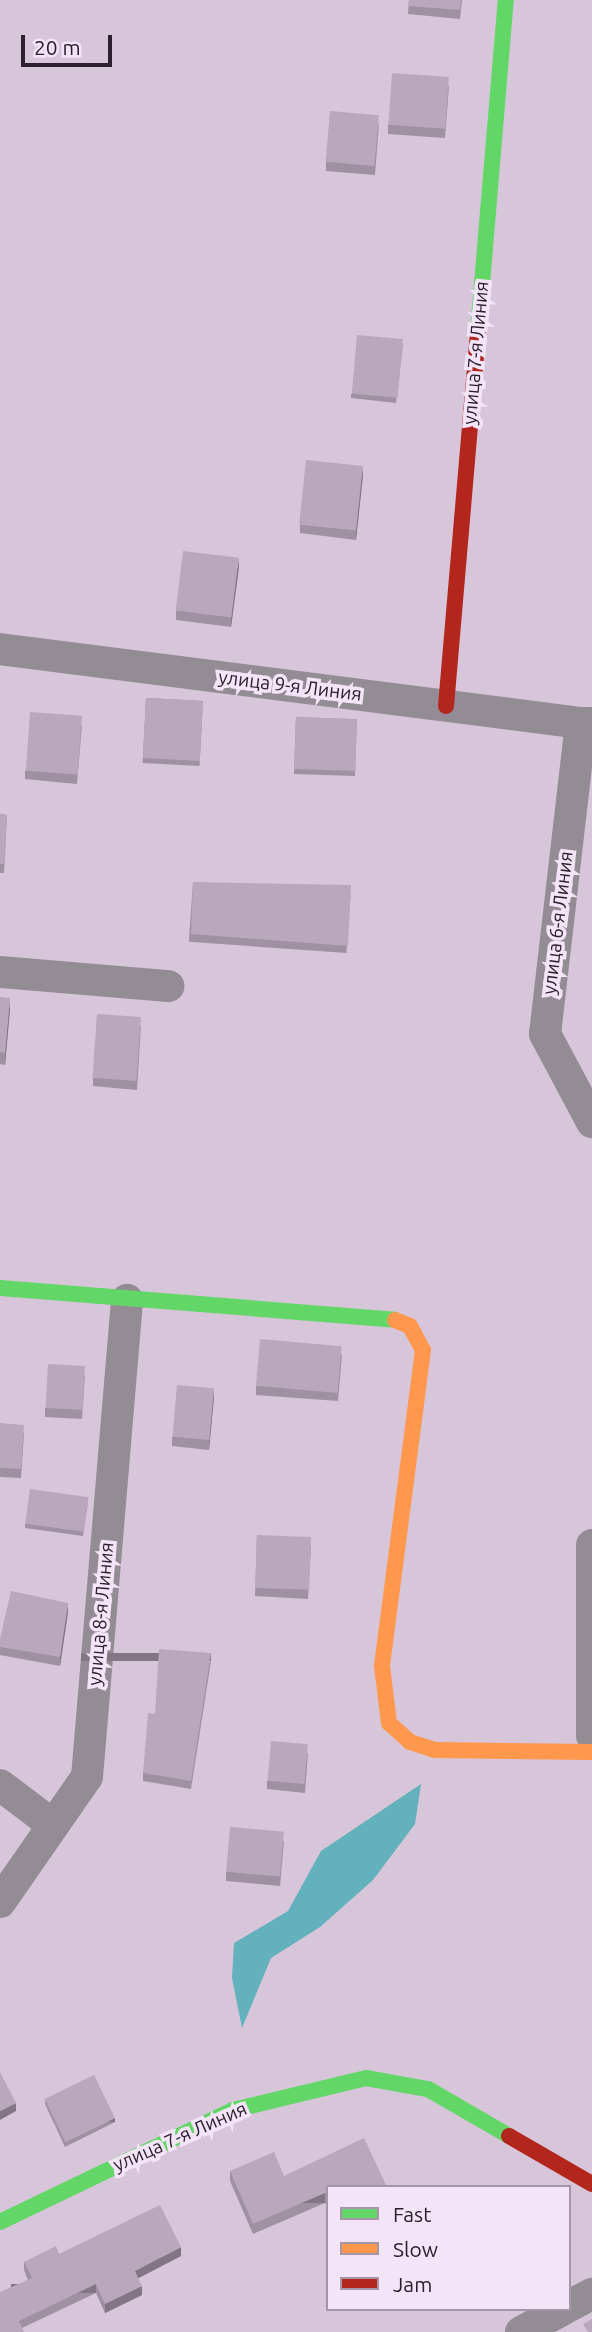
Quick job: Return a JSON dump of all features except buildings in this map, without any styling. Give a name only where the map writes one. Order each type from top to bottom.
[{"type":"street","name":"улица 7-я Линия","points":[[446,706],[506,0]]},
{"type":"street","name":"улица 9-я Линия","points":[[0,649],[587,723]]},
{"type":"street","name":"улица 6-я Линия","points":[[587,723],[545,1034],[592,1122]]},
{"type":"street","points":[[0,972],[168,986]]},
{"type":"street","points":[[0,1288],[127,1300],[384,1315],[410,1326],[423,1350],[382,1666],[381,1700],[389,1723],[410,1742],[434,1749],[592,1752]]},
{"type":"street","name":"улица 8-я Линия","points":[[0,1902],[87,1777],[127,1300]]},
{"type":"street","points":[[592,1545],[592,1736]]},
{"type":"street","points":[[0,1785],[53,1825]]},
{"type":"street","name":"улица 7-я Линия","points":[[0,2222],[233,2110],[366,2078],[428,2089],[592,2184]]},
{"type":"street","points":[[571,2305],[592,2294]]},
{"type":"street","points":[[521,2332],[560,2311]]},
{"type":"water","points":[[421,1784],[415,1824],[373,1880],[320,1927],[271,1958],[242,2028],[232,1978],[234,1943],[288,1911],[321,1851]]},
{"type":"traffic: fast","points":[[478,331],[506,0]]},
{"type":"traffic: fast","points":[[0,1288],[395,1320]]},
{"type":"traffic: fast","points":[[0,2222],[233,2110],[366,2078],[428,2089],[509,2136]]},
{"type":"traffic: slow","points":[[395,1320],[410,1326],[423,1350],[382,1666],[389,1723],[410,1742],[434,1750],[592,1752]]},
{"type":"traffic: jam","points":[[446,706],[478,331]]},
{"type":"traffic: jam","points":[[509,2136],[592,2184]]}]
